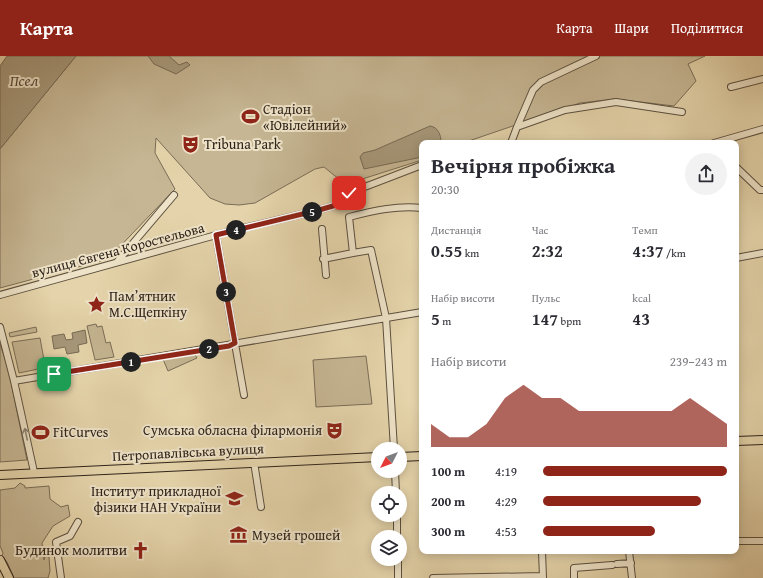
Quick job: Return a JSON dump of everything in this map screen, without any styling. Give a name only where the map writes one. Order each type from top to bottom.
[{"type":"main road","points":[[739,441],[763,440]]},
{"type":"main road","points":[[407,457],[419,456]]},
{"type":"main road","name":"Петропавлівська вулиця","points":[[0,474],[371,457]]},
{"type":"main road","points":[[0,560],[9,578]]},
{"type":"street","points":[[512,140],[534,90],[541,82],[596,56]]},
{"type":"street","points":[[731,87],[763,79]]},
{"type":"street","points":[[517,127],[565,110],[616,102],[682,112]]},
{"type":"street","points":[[724,140],[763,129]]},
{"type":"street","name":"вулиця Євгена Коростельова","points":[[0,295],[216,235],[333,206],[349,193],[419,166]]},
{"type":"street","points":[[739,170],[760,190],[763,190]]},
{"type":"street","points":[[116,262],[174,195]]},
{"type":"street","points":[[353,253],[349,217],[360,214],[412,207],[419,208]]},
{"type":"street","points":[[322,229],[323,259],[326,275]]},
{"type":"street","points":[[216,235],[244,395]]},
{"type":"street","points":[[323,259],[371,250],[386,318],[394,442]]},
{"type":"street","points":[[739,258],[763,254]]},
{"type":"street","points":[[14,381],[419,312]]},
{"type":"street","points":[[0,327],[14,381],[34,472]]},
{"type":"street","points":[[254,462],[261,507]]},
{"type":"street","points":[[61,578],[56,542],[70,536],[78,522]]},
{"type":"street","points":[[739,541],[763,541]]},
{"type":"street","points":[[433,578],[543,577],[542,554]]},
{"type":"street","points":[[630,554],[632,578]]},
{"type":"street","points":[[574,578],[574,568],[631,563]]},
{"type":"street","points":[[398,566],[398,578]]},
{"type":"shaded area","points":[[76,56],[705,56],[688,64],[696,81],[674,106],[615,99],[580,103],[472,140],[419,140],[419,161],[345,184],[324,167],[315,169],[255,203],[239,205],[225,204],[210,198],[156,138],[155,153],[175,189],[108,259],[0,288],[0,149]]},
{"type":"shaded area","points":[[96,324],[97,327],[102,326],[106,343],[110,342],[114,357],[95,360],[87,326]]},
{"type":"shaded area","points":[[36,327],[37,332],[10,337],[9,333]]},
{"type":"shaded area","points":[[40,338],[44,360],[52,359],[53,366],[19,373],[12,342]]},
{"type":"shaded area","points":[[0,344],[8,368],[27,460],[0,462]]},
{"type":"shaded area","points":[[194,353],[197,358],[168,371],[163,359]]},
{"type":"shaded area","points":[[366,356],[372,404],[316,407],[313,360]]},
{"type":"shaded area","points":[[20,483],[25,486],[25,488],[49,486],[50,499],[61,507],[68,505],[70,516],[53,526],[42,543],[44,560],[45,556],[49,557],[50,571],[48,578],[14,578],[7,562],[2,556],[3,553],[0,546],[0,490],[15,488]]},
{"type":"water","name":"Псел","points":[[7,56],[76,56],[0,149],[0,66]]},
{"type":"water","points":[[148,56],[169,56],[179,65],[187,62],[190,65],[176,74],[154,64]]},
{"type":"water","points":[[430,126],[435,128],[441,140],[419,140],[419,158],[364,169],[360,157],[363,153],[375,150]]},
{"type":"water","points":[[85,330],[87,343],[78,345],[79,352],[67,354],[65,347],[54,349],[52,336],[64,334],[66,340],[73,339],[72,333]]},
{"type":"place","name":"Стадіон «Ювілейний»","points":[[250,117]]},
{"type":"place","name":"Tribuna Park","points":[[191,144]]},
{"type":"place","name":"Пам’ятник М.С.Щепкіну","points":[[96,304]]},
{"type":"place","name":"Сумська обласна філармонія","points":[[335,430]]},
{"type":"place","name":"FitCurves","points":[[40,432]]},
{"type":"place","name":"Інститут прикладної фізики НАН України","points":[[234,499]]},
{"type":"place","name":"Музей грошей","points":[[239,535]]},
{"type":"place","name":"Будинок молитви","points":[[140,550]]},
{"type":"route","points":[[54,374],[229,346],[235,343],[216,235],[333,206],[349,193]]}]
